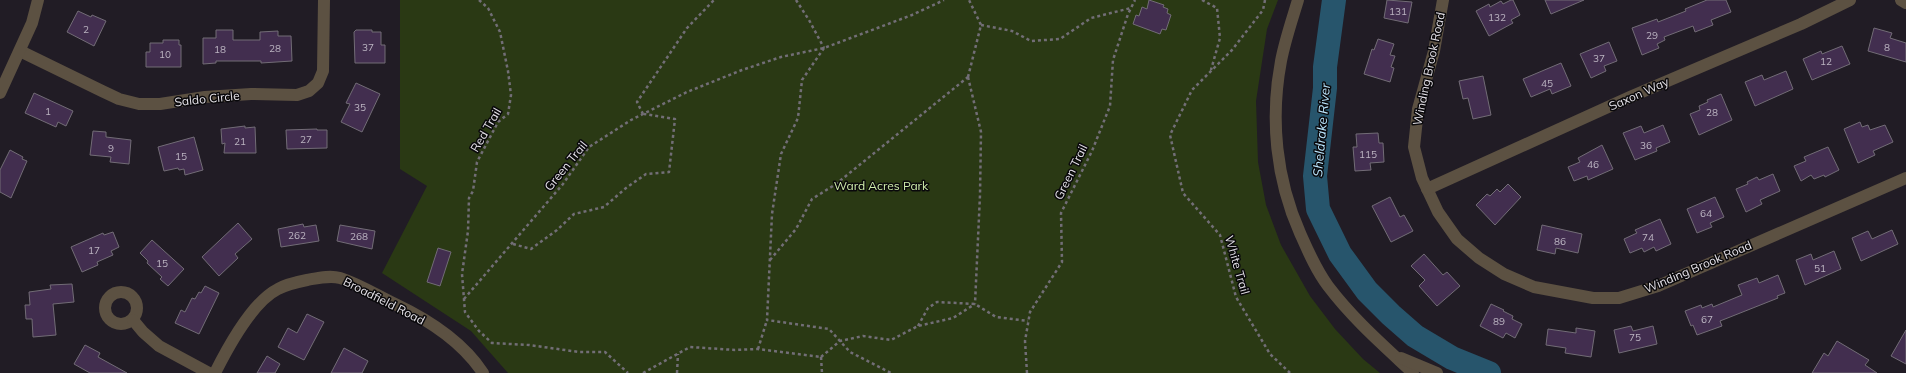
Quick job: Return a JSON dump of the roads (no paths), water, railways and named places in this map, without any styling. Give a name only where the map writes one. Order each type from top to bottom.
[{"type":"street","points":[[0,93],[32,24],[38,0]]},
{"type":"street","name":"Saldo Circle","points":[[20,51],[113,96],[139,104],[160,104],[205,97],[251,94],[297,96],[309,91],[318,83],[324,71],[324,0]]},
{"type":"street","points":[[1298,0],[1281,61],[1276,101],[1276,139],[1282,180],[1287,200],[1306,248],[1328,285],[1356,320],[1413,373]]},
{"type":"street","name":"Winding Brook Road","points":[[1443,0],[1434,51],[1418,109],[1414,147],[1422,178],[1438,212],[1457,239],[1479,258],[1504,274],[1534,287],[1593,298],[1619,298],[1658,286],[1906,178]]},
{"type":"street","name":"Saxon Way","points":[[1427,189],[1630,97],[1801,24],[1850,0]]},
{"type":"street","points":[[1901,0],[1906,3]]},
{"type":"street","name":"Broadfield Road","points":[[215,373],[228,347],[256,307],[277,289],[292,283],[322,277],[340,278],[410,312],[456,341],[475,360],[483,373]]},
{"type":"street","points":[[133,320],[143,332],[159,346],[209,373]]},
{"type":"street","points":[[1394,355],[1437,373]]},
{"type":"waterway","name":"Sheldrake River","points":[[1334,0],[1325,67],[1325,88],[1315,176],[1318,209],[1340,254],[1367,291],[1391,315],[1415,336],[1452,358],[1489,373]]},
{"type":"park label","name":"Ward Acres Park","points":[[881,186]]}]
